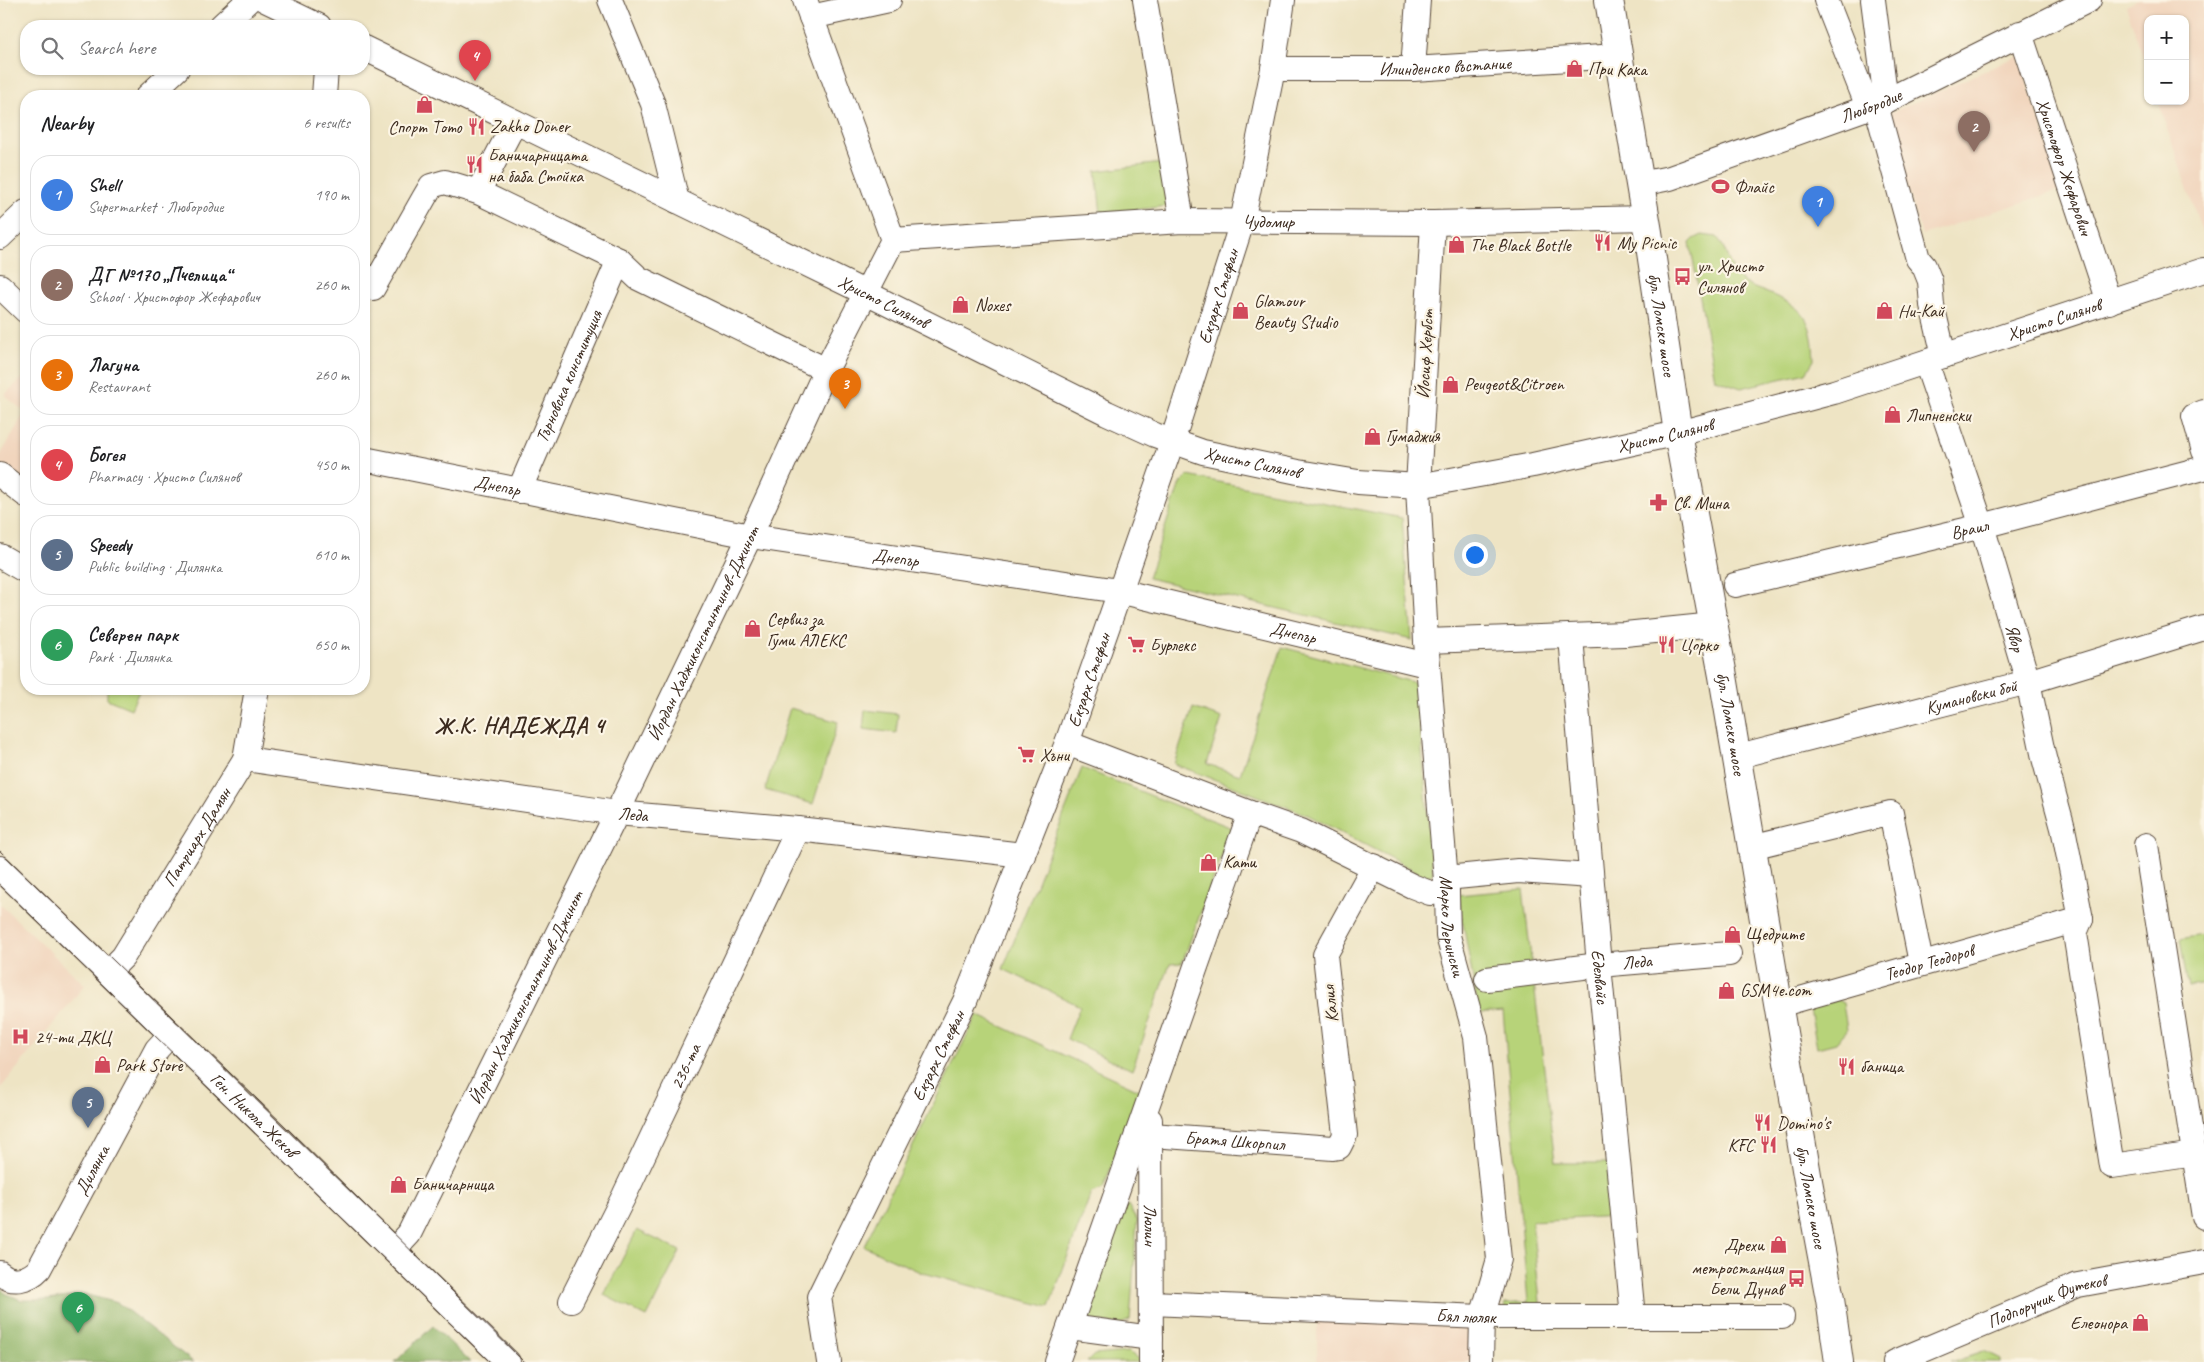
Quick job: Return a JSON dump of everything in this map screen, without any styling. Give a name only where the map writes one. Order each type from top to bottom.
[{"type":"main road","name":"бул. Ломско шосе","points":[[1609,0],[1646,218],[1678,433],[1714,625],[1808,1182],[1830,1299],[1839,1362]]},
{"type":"main road","name":"бул. Ломско шосе","points":[[1830,1299],[1848,1362]]},
{"type":"street","points":[[227,20],[249,0]]},
{"type":"street","points":[[265,0],[289,5],[310,20]]},
{"type":"street","points":[[610,0],[653,104],[677,201]]},
{"type":"street","points":[[889,0],[808,8],[893,240]]},
{"type":"street","points":[[1145,0],[1182,221]]},
{"type":"street","name":"Екзарх Стефан","points":[[829,1362],[819,1297],[965,1000],[1067,743],[1172,442],[1242,222],[1273,70],[1283,0]]},
{"type":"street","points":[[1413,68],[1418,0]]},
{"type":"street","points":[[1826,0],[1877,104]]},
{"type":"street","points":[[1873,0],[1877,104]]},
{"type":"street","name":"Любородие","points":[[1640,184],[1670,178],[1877,104],[2089,0]]},
{"type":"street","name":"Христофор Жефарович","points":[[2020,33],[2109,302]]},
{"type":"street","name":"Христо Силянов","points":[[370,51],[1107,413],[1172,442],[1203,452],[1298,472],[1358,482],[1418,486],[1533,465],[1678,433],[1834,392],[2204,270]]},
{"type":"street","name":"Илинденско въстание","points":[[1273,70],[1413,68],[1618,56]]},
{"type":"street","points":[[154,90],[171,75]]},
{"type":"street","points":[[324,90],[326,75]]},
{"type":"street","name":"Явор","points":[[1877,104],[1918,259],[1924,266],[1930,281],[1935,359],[2028,682],[2044,758],[2063,828],[2081,920]]},
{"type":"street","points":[[478,192],[515,122]]},
{"type":"street","points":[[373,288],[431,186],[445,182],[478,192],[619,260],[638,278],[826,370]]},
{"type":"street","points":[[0,237],[20,218]]},
{"type":"street","name":"Чудомир","points":[[893,240],[1182,221],[1433,223],[1646,218]]},
{"type":"street","name":"Йосиф Хербст","points":[[1418,486],[1433,223]]},
{"type":"street","name":"Йордан Хаджиконстантинов-Джинот","points":[[394,1250],[409,1234],[617,814],[750,536],[826,370],[893,240]]},
{"type":"street","name":"Търновска конституция","points":[[519,492],[619,260]]},
{"type":"street","points":[[0,286],[20,305]]},
{"type":"street","points":[[2204,412],[2194,416],[2204,451]]},
{"type":"street","name":"Днепър","points":[[370,460],[519,492],[750,536],[1119,591],[1427,665]]},
{"type":"street","name":"Враил","points":[[1735,585],[1982,526],[2204,468]]},
{"type":"street","points":[[0,475],[20,490]]},
{"type":"street","name":"Марко Лерински","points":[[1418,486],[1427,665],[1446,885],[1448,936],[1476,1037],[1499,1259],[1482,1317],[1481,1362]]},
{"type":"street","points":[[0,556],[20,568]]},
{"type":"street","points":[[1426,642],[1570,637],[1714,625]]},
{"type":"street","name":"Кумановски бой","points":[[1736,756],[2028,682],[2204,628]]},
{"type":"street","name":"Еделвайс","points":[[1570,637],[1633,1317]]},
{"type":"street","name":"Патриарх Дамян","points":[[108,972],[123,957],[245,758],[256,695]]},
{"type":"street","points":[[1067,743],[1301,831],[1430,893],[1446,885],[1518,871],[1591,876]]},
{"type":"street","name":"Леда","points":[[245,758],[617,814],[798,829],[1023,855]]},
{"type":"street","points":[[1057,1362],[1143,1134],[1152,1088],[1250,813]]},
{"type":"street","points":[[1751,847],[1890,813],[1922,964]]},
{"type":"street","name":"236-та","points":[[571,1301],[632,1178],[798,829]]},
{"type":"street","points":[[2146,845],[2204,1217]]},
{"type":"street","name":"Калия","points":[[1333,1148],[1339,1146],[1345,1135],[1325,955],[1374,866]]},
{"type":"street","name":"Ген. Никола Жеков","points":[[0,868],[508,1362]]},
{"type":"street","points":[[2081,920],[2075,933],[2112,1166],[2195,1154]]},
{"type":"street","name":"Теодор Теодоров","points":[[1779,1005],[2081,920]]},
{"type":"street","name":"Леда","points":[[1488,979],[1599,965],[1729,954]]},
{"type":"street","name":"Дилянка","points":[[0,1273],[12,1279],[21,1280],[32,1277],[39,1269],[157,1049],[171,1034]]},
{"type":"street","name":"Братя Шкорпил","points":[[1143,1134],[1333,1148]]},
{"type":"street","name":"Люлин","points":[[1143,1134],[1151,1303],[1150,1362]]},
{"type":"street","name":"Подпоручик Футеков","points":[[1895,1362],[2078,1285],[2204,1262]]},
{"type":"street","name":"Бял люляк","points":[[1151,1303],[1482,1317],[1782,1317]]},
{"type":"street","points":[[1070,1327],[1151,1338]]},
{"type":"shaded area","points":[[2139,0],[2204,0],[2204,238],[2159,105],[2189,105],[2189,15],[2144,15],[2144,59],[2126,6]]},
{"type":"shaded area","points":[[2018,56],[2063,189],[1922,235],[1886,115]]},
{"type":"shaded area","points":[[20,380],[20,408],[4,395]]},
{"type":"shaded area","points":[[20,421],[20,478],[0,463],[0,456]]},
{"type":"shaded area","name":"24-ти ДКЦ","points":[[0,904],[85,985],[0,1089]]},
{"type":"shaded area","points":[[1317,1311],[1469,1322],[1471,1362],[1317,1362]]},
{"type":"green space","points":[[1162,163],[1167,206],[1101,214],[1096,171]]},
{"type":"green space","points":[[1702,235],[1717,237],[1733,270],[1743,282],[1789,303],[1804,316],[1811,333],[1814,360],[1806,373],[1741,388],[1715,379],[1690,243]]},
{"type":"green space","points":[[1188,476],[1402,518],[1412,640],[1148,578],[1180,483]]},
{"type":"green space","points":[[1282,647],[1416,683],[1433,873],[1427,877],[1308,815],[1174,764],[1193,708],[1222,718],[1207,764],[1240,775]]},
{"type":"green space","points":[[107,695],[137,695],[131,709],[107,699]]},
{"type":"green space","points":[[790,708],[838,722],[813,804],[765,790]]},
{"type":"green space","points":[[865,710],[898,714],[896,733],[863,729]]},
{"type":"green space","points":[[1082,768],[1232,828],[1182,963],[1170,964],[1132,1070],[1067,1039],[1080,1006],[1003,969]]},
{"type":"green space","points":[[1523,889],[1555,1163],[1610,1163],[1616,1216],[1532,1221],[1541,1312],[1506,1313],[1504,1304],[1528,1302],[1503,1011],[1479,1013],[1458,895]]},
{"type":"green space","points":[[2202,935],[2204,947],[2204,984],[2188,987],[2180,939]]},
{"type":"green space","points":[[1837,1000],[1843,1003],[1847,1030],[1836,1043],[1817,1048],[1810,1009]]},
{"type":"green space","points":[[977,1015],[1139,1090],[1103,1189],[1091,1193],[1049,1307],[920,1272],[864,1246]]},
{"type":"green space","points":[[1128,1205],[1137,1221],[1130,1320],[1118,1325],[1082,1319],[1122,1206]]},
{"type":"green space","points":[[637,1230],[680,1251],[647,1317],[604,1295]]},
{"type":"green space","points":[[0,1288],[5,1293],[21,1300],[49,1300],[84,1294],[118,1303],[193,1362],[0,1362]]},
{"type":"green space","points":[[433,1326],[470,1362],[395,1362]]},
{"type":"green space","points":[[1984,1351],[2000,1359],[2000,1362],[1950,1362]]},
{"type":"green space","points":[[1128,1352],[1138,1358],[1139,1362],[1087,1362],[1094,1355]]},
{"type":"tram line","points":[[0,851],[287,1128],[524,1362]]},
{"type":"tram line","points":[[0,885],[490,1362]]},
{"type":"place","name":"При Кака","points":[[1574,69]]},
{"type":"place","name":"Богея","points":[[475,81]]},
{"type":"place","name":"Спорт Тото","points":[[425,104]]},
{"type":"place","name":"Zakho Doner","points":[[476,126]]},
{"type":"place","name":"ДГ №170 „Пчелица“","points":[[1974,152]]},
{"type":"place","name":"Баничарницата на баба Стойка","points":[[474,165]]},
{"type":"place","name":"Флайс","points":[[1720,187]]},
{"type":"place","name":"Shell","points":[[1818,227]]},
{"type":"place","name":"My Picnic","points":[[1603,243]]},
{"type":"place","name":"The Black Bottle","points":[[1456,245]]},
{"type":"place","name":"ул. Христо Силянов","points":[[1683,276]]},
{"type":"place","name":"Noxes","points":[[961,305]]},
{"type":"place","name":"Glamour Beauty Studio","points":[[1240,311]]},
{"type":"place","name":"Ни-Кай","points":[[1884,311]]},
{"type":"place","name":"Peugeot&Citroen","points":[[1450,384]]},
{"type":"place","name":"Лагуна","points":[[845,409]]},
{"type":"place","name":"Липненски","points":[[1892,415]]},
{"type":"place","name":"Гумаджия","points":[[1372,436]]},
{"type":"place","name":"Св. Мина","points":[[1659,503]]},
{"type":"place","name":"Сервиз за Гуми АЛЕКС","points":[[753,629]]},
{"type":"place","name":"Бурлекс","points":[[1136,645]]},
{"type":"place","name":"Цорко","points":[[1666,645]]},
{"type":"place","name":"Хъни","points":[[1026,755]]},
{"type":"place","name":"Кати","points":[[1209,862]]},
{"type":"place","name":"Щедрите","points":[[1732,934]]},
{"type":"place","name":"GSM4e.com","points":[[1726,990]]},
{"type":"place","name":"24-ти ДКЦ","points":[[21,1037]]},
{"type":"place","name":"Park Store","points":[[102,1065]]},
{"type":"place","name":"баница","points":[[1846,1066]]},
{"type":"place","name":"Domino's","points":[[1763,1123]]},
{"type":"place","name":"Speedy","points":[[88,1128]]},
{"type":"place","name":"KFC","points":[[1768,1145]]},
{"type":"place","name":"Баничарница","points":[[398,1184]]},
{"type":"place","name":"Дрехи","points":[[1778,1245]]},
{"type":"place","name":"метростанция Бели Дунав","points":[[1797,1278]]},
{"type":"place","name":"Елеонора","points":[[2141,1323]]},
{"type":"place","name":"Северен парк","points":[[78,1333]]},
{"type":"district","name":"Ж.К. НАДЕЖДА 4","points":[[520,726]]}]
